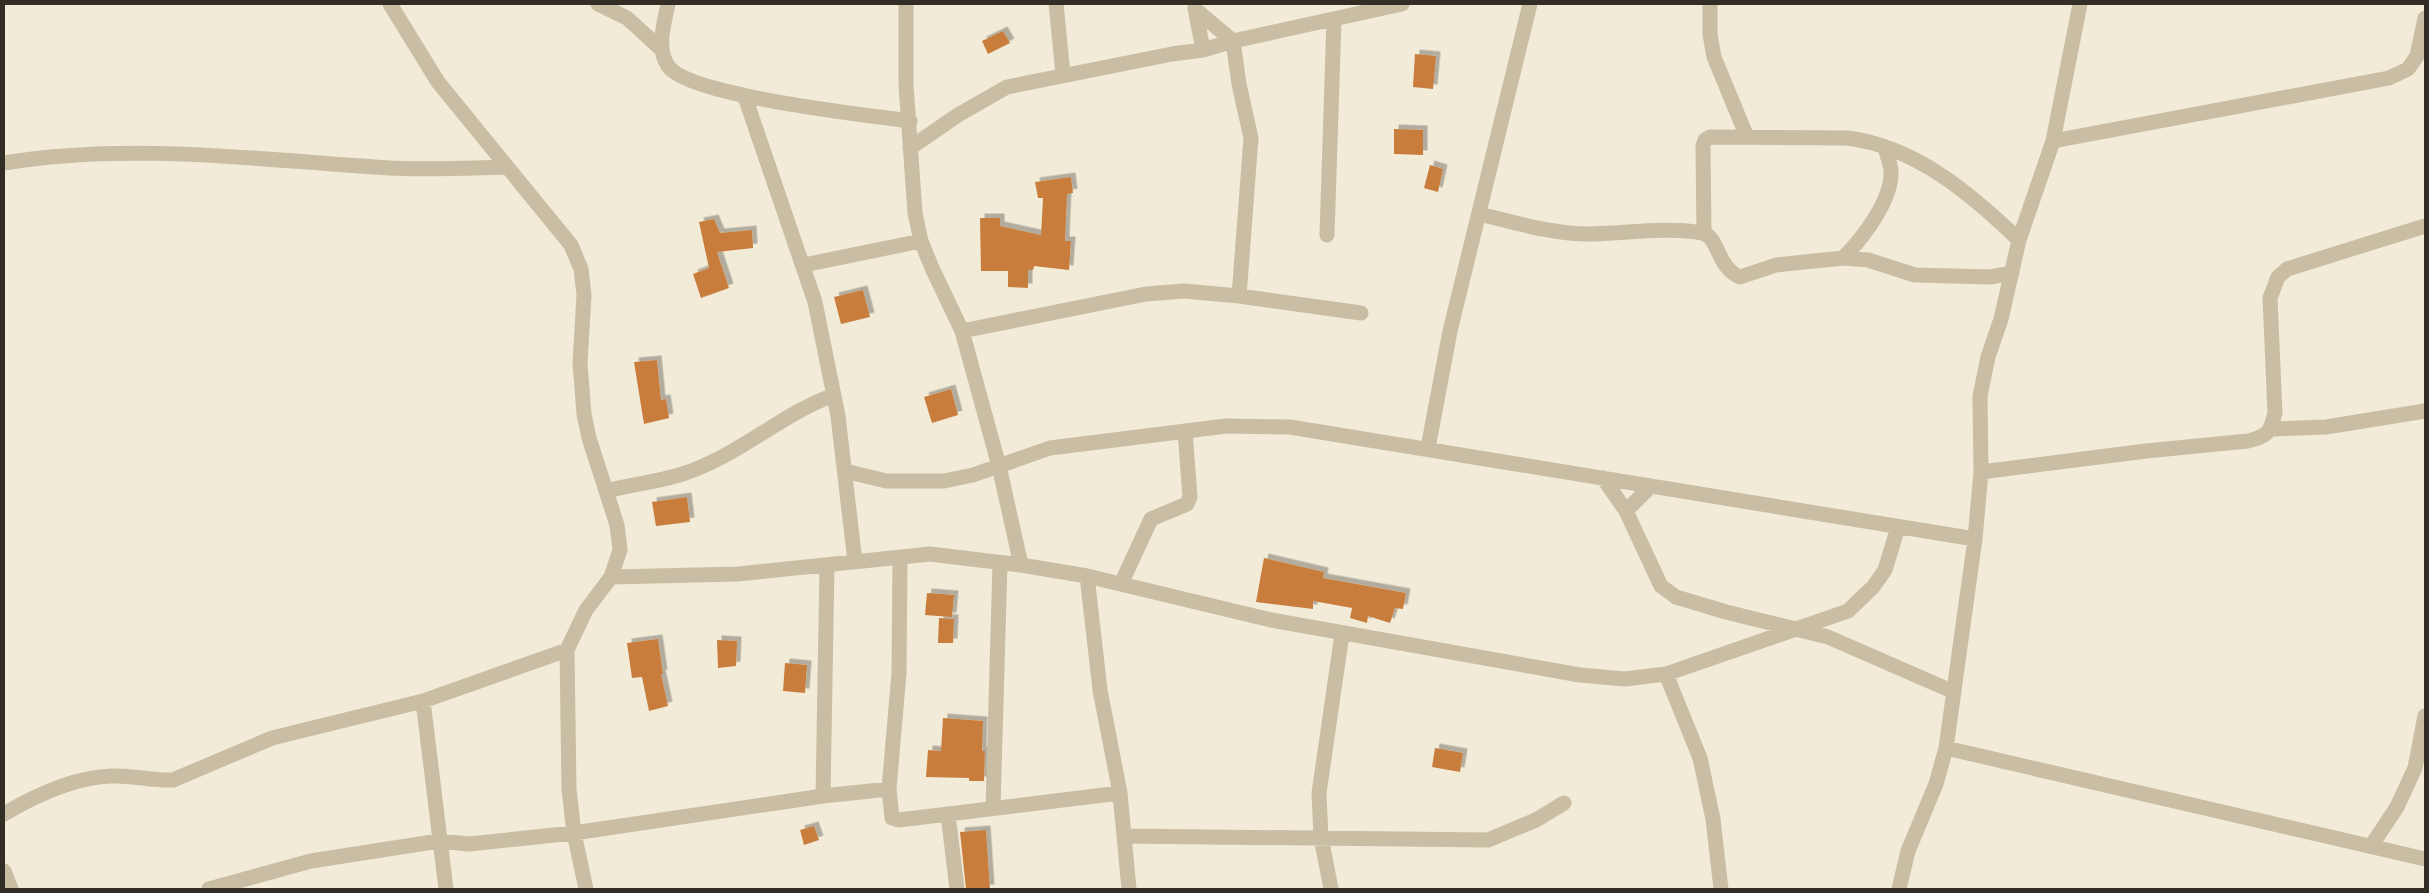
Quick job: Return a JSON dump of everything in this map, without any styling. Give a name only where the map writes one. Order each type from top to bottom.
[{"type":"street","points":[[390,4],[438,82],[571,245],[582,269],[584,295],[580,363],[584,414],[589,438],[618,525],[620,550],[611,577],[586,610],[567,650],[569,789],[574,832],[586,889]]},
{"type":"street","points":[[598,4],[627,18],[662,50]]},
{"type":"street","points":[[668,4],[662,31],[662,50],[668,66],[678,76],[745,97],[910,121]]},
{"type":"street","points":[[906,4],[906,85],[915,213],[921,241],[962,331],[999,466],[1021,565]]},
{"type":"street","points":[[1056,4],[1064,74]]},
{"type":"street","points":[[910,148],[958,115],[1007,87],[1064,74],[1203,50],[1233,41],[1402,4]]},
{"type":"street","points":[[1428,448],[1450,331],[1530,4]]},
{"type":"street","points":[[1710,4],[1710,34],[1714,57],[1747,137]]},
{"type":"street","points":[[1899,889],[1908,851],[1936,784],[1946,748],[1975,539],[1981,472],[1980,396],[1988,357],[2001,319],[2018,240],[2053,141],[2080,4]]},
{"type":"street","points":[[1195,7],[1203,50]]},
{"type":"street","points":[[1195,7],[1233,41],[1239,84],[1251,138],[1239,296]]},
{"type":"street","points":[[2053,141],[2389,78],[2408,69],[2417,56],[2425,18]]},
{"type":"street","points":[[1326,235],[1334,19]]},
{"type":"street","points":[[745,97],[804,265],[815,302],[834,395],[855,562]]},
{"type":"street","points":[[1704,233],[1703,146],[1705,140],[1710,137],[1847,138],[1866,140],[1934,171],[1971,196],[2018,240]]},
{"type":"street","points":[[1843,258],[1862,239],[1884,200],[1891,170],[1884,147]]},
{"type":"street","points":[[4,163],[42,156],[126,154],[260,157],[390,168],[506,167]]},
{"type":"street","points":[[1479,214],[1555,232],[1584,234],[1687,231],[1704,233],[1711,238],[1725,268],[1740,277],[1776,265],[1843,258],[1868,260],[1915,275],[1990,277],[2012,273]]},
{"type":"street","points":[[1981,472],[2146,451],[2248,441],[2263,437],[2271,429],[2275,397],[2270,298],[2278,277],[2287,269],[2425,226]]},
{"type":"street","points":[[804,265],[921,241]]},
{"type":"street","points":[[962,331],[1146,294],[1184,292],[1239,296],[1361,312]]},
{"type":"street","points":[[607,490],[696,470],[744,445],[799,409],[834,395]]},
{"type":"street","points":[[2271,429],[2326,427],[2425,411]]},
{"type":"street","points":[[845,471],[886,481],[944,481],[973,475],[1050,448],[1226,426],[1290,427],[1428,448],[1975,539]]},
{"type":"street","points":[[1121,584],[1151,519],[1188,504],[1190,497],[1185,431]]},
{"type":"street","points":[[1603,478],[1626,511],[1661,586],[1676,597],[1794,630],[1828,637],[1954,692]]},
{"type":"street","points":[[1626,511],[1651,486]]},
{"type":"street","points":[[611,577],[738,574],[930,554],[1000,564],[1021,565],[1087,576],[1271,620],[1342,634],[1580,675],[1625,679],[1666,674],[1848,611],[1874,588],[1885,570],[1898,527]]},
{"type":"street","points":[[900,557],[899,672],[889,789],[891,815],[894,820],[1120,793]]},
{"type":"street","points":[[993,807],[1000,564]]},
{"type":"street","points":[[824,796],[827,565]]},
{"type":"street","points":[[1087,576],[1100,690],[1120,793],[1130,889]]},
{"type":"street","points":[[1331,889],[1321,837],[1319,793],[1342,634]]},
{"type":"street","points":[[4,814],[33,797],[82,780],[111,776],[138,776],[156,781],[173,780],[272,738],[423,701],[567,650]]},
{"type":"street","points":[[1666,674],[1700,758],[1713,819],[1721,889]]},
{"type":"street","points":[[423,701],[446,889]]},
{"type":"street","points":[[2371,846],[2397,807],[2415,768],[2425,716]]},
{"type":"street","points":[[1946,748],[2425,859]]},
{"type":"street","points":[[209,889],[311,861],[439,841],[468,844],[574,832],[824,796],[889,789]]},
{"type":"street","points":[[1124,836],[1321,837],[1388,841],[1488,840],[1536,820],[1564,804]]},
{"type":"street","points":[[948,814],[958,889]]},
{"type":"street","points":[[4,871],[11,889]]},
{"type":"building","points":[[1003,31],[1010,43],[988,54],[982,41]]},
{"type":"building","points":[[1415,54],[1436,56],[1433,89],[1413,87]]},
{"type":"building","points":[[1394,129],[1423,130],[1423,155],[1394,154]]},
{"type":"building","points":[[1430,165],[1443,169],[1438,192],[1424,188]]},
{"type":"building","points":[[1071,177],[1073,193],[1067,194],[1065,241],[1071,241],[1069,270],[1034,266],[1033,270],[1028,270],[1028,288],[1008,287],[1008,271],[981,271],[980,218],[1000,218],[1000,226],[1041,235],[1043,198],[1038,198],[1035,182]]},
{"type":"building","points":[[714,219],[720,233],[752,230],[753,248],[717,252],[729,288],[701,298],[693,274],[709,268],[699,222]]},
{"type":"building","points":[[863,290],[870,317],[841,324],[834,297]]},
{"type":"building","points":[[657,360],[661,400],[666,399],[669,418],[644,424],[634,362]]},
{"type":"building","points":[[951,389],[958,415],[932,423],[924,397]]},
{"type":"building","points":[[687,497],[690,522],[656,526],[652,502]]},
{"type":"building","points":[[1264,558],[1324,572],[1323,578],[1406,593],[1403,609],[1395,608],[1390,623],[1368,616],[1367,623],[1350,618],[1352,608],[1313,601],[1313,609],[1256,602]]},
{"type":"building","points":[[927,593],[954,595],[952,617],[925,615]]},
{"type":"building","points":[[939,618],[954,619],[953,643],[938,643]]},
{"type":"building","points":[[658,639],[663,674],[661,674],[668,706],[649,711],[642,677],[632,678],[627,643]]},
{"type":"building","points":[[717,640],[737,641],[736,666],[718,668]]},
{"type":"building","points":[[785,663],[807,665],[805,693],[783,691]]},
{"type":"building","points":[[943,718],[983,721],[984,781],[969,781],[969,778],[926,777],[928,750],[941,751]]},
{"type":"building","points":[[1435,748],[1463,753],[1460,772],[1432,767]]},
{"type":"building","points":[[814,826],[819,840],[804,845],[800,830]]},
{"type":"building","points":[[986,830],[990,889],[966,889],[960,832]]}]
